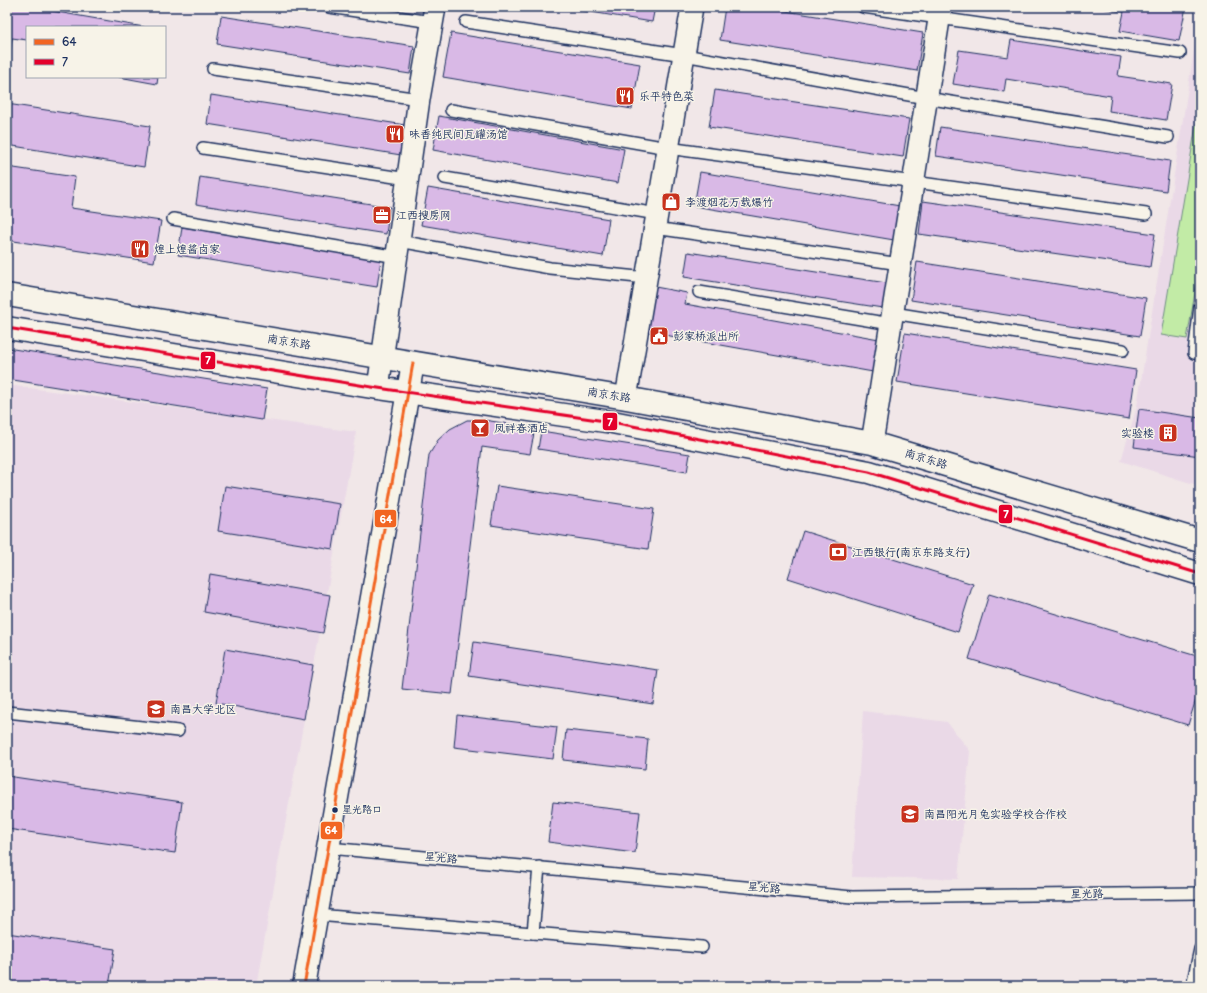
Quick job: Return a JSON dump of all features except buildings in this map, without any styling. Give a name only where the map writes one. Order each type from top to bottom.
[{"type":"main road","name":"南京东路","points":[[7,295],[626,398],[872,442],[1200,541]]},
{"type":"main road","points":[[7,328],[378,388],[612,422],[869,472],[1200,574]]},
{"type":"main road","points":[[304,986],[413,363]]},
{"type":"street","points":[[626,398],[692,7]]},
{"type":"street","points":[[872,442],[940,13]]},
{"type":"street","points":[[378,388],[419,99],[434,15]]},
{"type":"lane","points":[[329,7],[434,15]]},
{"type":"lane","points":[[863,7],[940,13],[1180,53]]},
{"type":"lane","points":[[466,22],[684,55],[926,98],[1168,137]]},
{"type":"lane","points":[[213,69],[419,99]]},
{"type":"lane","points":[[451,110],[668,148],[1146,214]]},
{"type":"lane","points":[[203,148],[408,179]]},
{"type":"lane","points":[[445,178],[656,221],[900,264]]},
{"type":"lane","points":[[173,219],[550,268],[647,278]]},
{"type":"lane","points":[[699,292],[1123,350]]},
{"type":"lane","points":[[1200,307],[1194,353],[1200,354]]},
{"type":"lane","points":[[7,712],[178,731]]},
{"type":"lane","name":"星光路","points":[[329,848],[852,897],[1200,893]]},
{"type":"lane","points":[[533,933],[538,867]]},
{"type":"lane","points":[[317,915],[702,947]]},
{"type":"lane","points":[[1192,986],[1200,949]]},
{"type":"shaded area","points":[[1200,13],[1200,486],[1121,461],[1137,406]]},
{"type":"shaded area","name":"南昌大学北区","points":[[7,385],[356,432],[256,986],[7,986]]},
{"type":"shaded area","name":"南昌阳光月兔实验学校合作校","points":[[863,711],[947,722],[970,751],[958,879],[852,877]]},
{"type":"green space","points":[[1200,101],[1200,264],[1187,339],[1161,335]]},
{"type":"transit line","name":"7","points":[[7,328],[378,388],[612,422],[869,472],[1200,574]]},
{"type":"transit line","name":"64","points":[[304,986],[413,363]]},
{"type":"place","name":"乐平特色菜","points":[[625,96]]},
{"type":"place","name":"味香纯民间瓦罐汤馆","points":[[395,134]]},
{"type":"place","name":"李渡烟花万载爆竹","points":[[671,202]]},
{"type":"place","name":"江西搜房网","points":[[382,215]]},
{"type":"place","name":"煌上煌酱卤家","points":[[140,249]]},
{"type":"place","name":"彭家桥派出所","points":[[659,336]]},
{"type":"place","name":"凤祥春酒店","points":[[480,428]]},
{"type":"place","name":"实验楼","points":[[1168,433]]},
{"type":"place","name":"江西银行(南京东路支行)","points":[[838,552]]},
{"type":"place","name":"南昌大学北区","points":[[156,709]]},
{"type":"place","name":"星光路口","points":[[335,810]]},
{"type":"place","name":"南昌阳光月兔实验学校合作校","points":[[910,814]]}]
